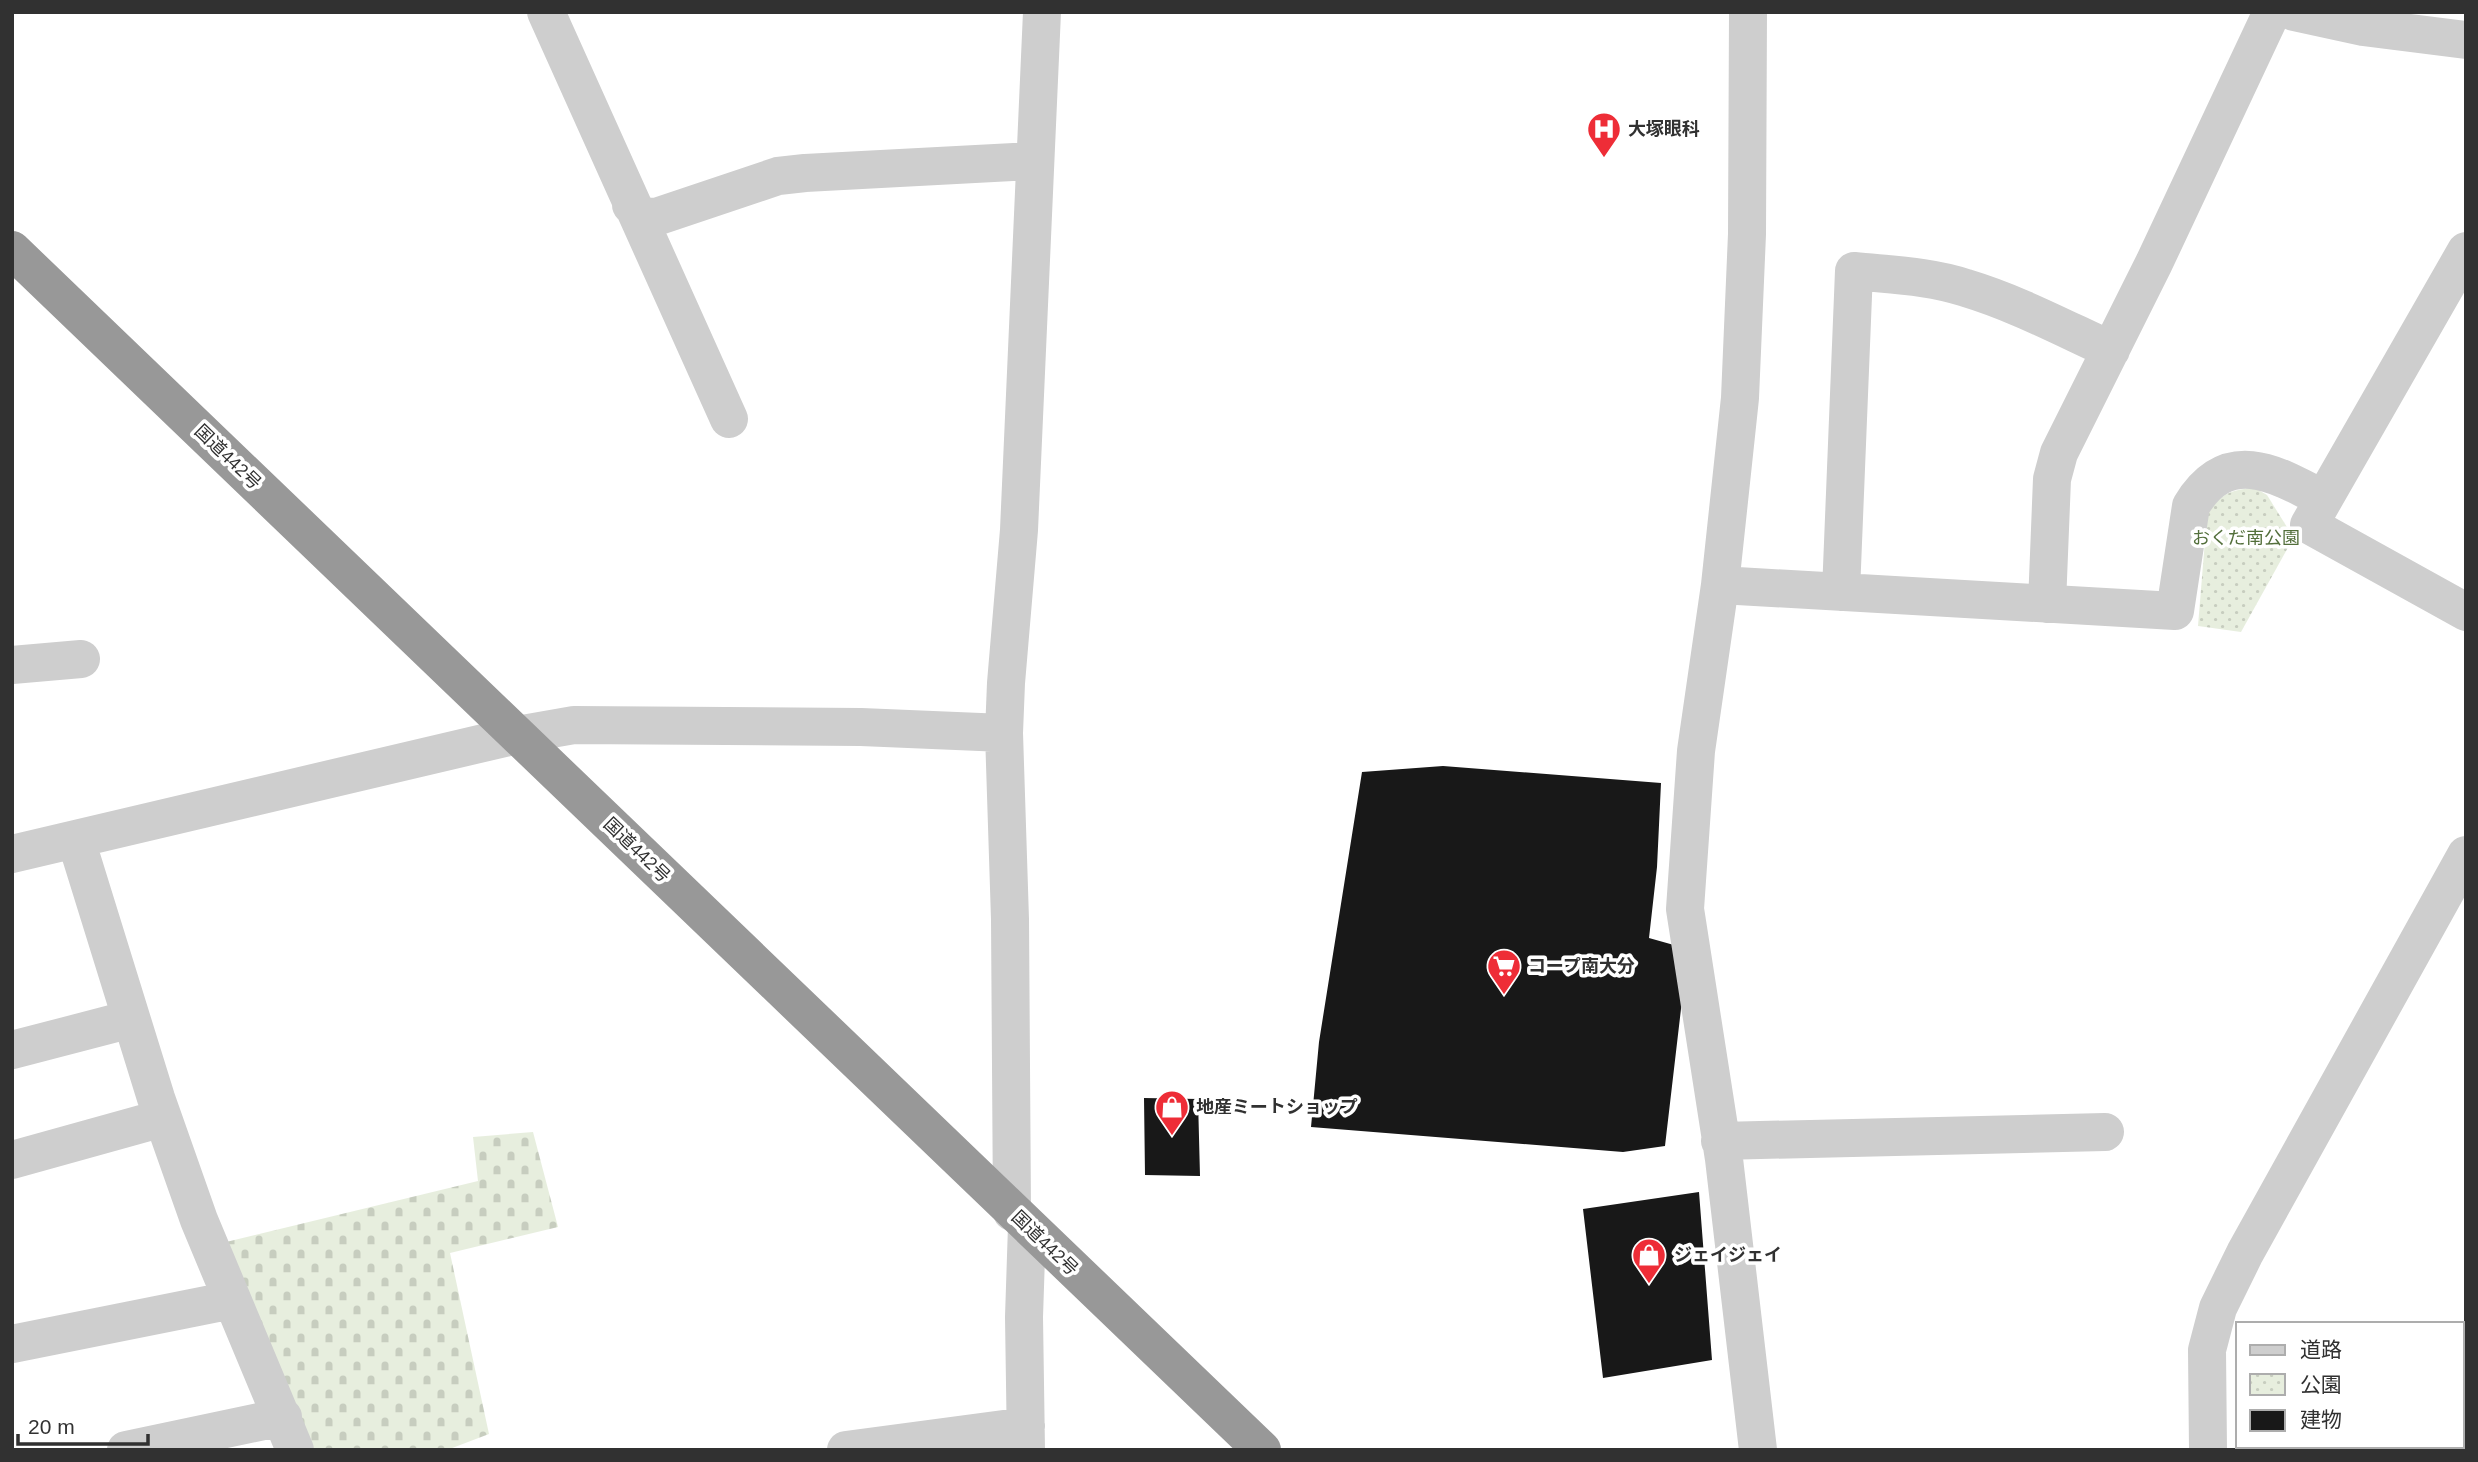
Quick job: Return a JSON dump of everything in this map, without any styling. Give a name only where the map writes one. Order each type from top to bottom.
[{"type":"highway","name":"国道442号","points":[[12,250],[1262,1450]]},
{"type":"street","points":[[546,12],[729,419]]},
{"type":"street","points":[[846,1450],[1026,1438],[1004,733],[1019,530],[1042,12]]},
{"type":"street","points":[[1748,12],[1744,324],[1740,398],[1720,585],[1696,751],[1685,909],[1720,1141],[1758,1450]]},
{"type":"street","points":[[2047,604],[2052,479],[2059,453],[2272,12]]},
{"type":"street","points":[[2294,12],[2332,16],[2363,27],[2466,40]]},
{"type":"street","points":[[632,205],[642,216],[656,217],[778,176],[1034,161]]},
{"type":"street","points":[[2466,251],[2309,526],[2466,612]]},
{"type":"street","points":[[1841,592],[1854,271],[1934,279],[1965,287],[1999,299],[2110,350]]},
{"type":"street","points":[[1720,585],[2175,611],[2191,506],[2200,491],[2218,475],[2230,470],[2271,472],[2323,499]]},
{"type":"street","points":[[12,665],[81,659]]},
{"type":"street","points":[[12,855],[517,735],[574,725],[861,727],[1004,733]]},
{"type":"street","points":[[76,840],[163,1118],[199,1220],[289,1434],[126,1450]]},
{"type":"street","points":[[2208,1450],[2207,1350],[2218,1308],[2245,1253],[2466,855]]},
{"type":"street","points":[[12,1050],[131,1019]]},
{"type":"street","points":[[12,1160],[163,1118]]},
{"type":"street","points":[[1720,1141],[2105,1132]]},
{"type":"street","points":[[12,1344],[232,1300]]},
{"type":"green space","name":"おくだ南公園","points":[[2255,488],[2267,495],[2290,532],[2290,544],[2241,632],[2198,626],[2207,516],[2215,503],[2226,494]]},
{"type":"green space","points":[[533,1132],[558,1227],[450,1253],[489,1434],[447,1450],[306,1450],[222,1243],[478,1181],[473,1137]]},
{"type":"building","name":"コープ南大分","points":[[1443,766],[1661,783],[1657,867],[1649,938],[1688,949],[1665,1146],[1623,1152],[1311,1127],[1319,1042],[1362,772]]},
{"type":"building","name":"地産ミートショップ","points":[[1144,1098],[1198,1099],[1200,1176],[1145,1175]]},
{"type":"building","name":"ジェイジェイ","points":[[1699,1192],[1712,1360],[1603,1378],[1583,1209]]},
{"type":"place","name":"大塚眼科","points":[[1604,159]]},
{"type":"place","name":"コープ南大分","points":[[1504,996]]},
{"type":"place","name":"地産ミートショップ","points":[[1172,1137]]},
{"type":"place","name":"ジェイジェイ","points":[[1649,1285]]}]
